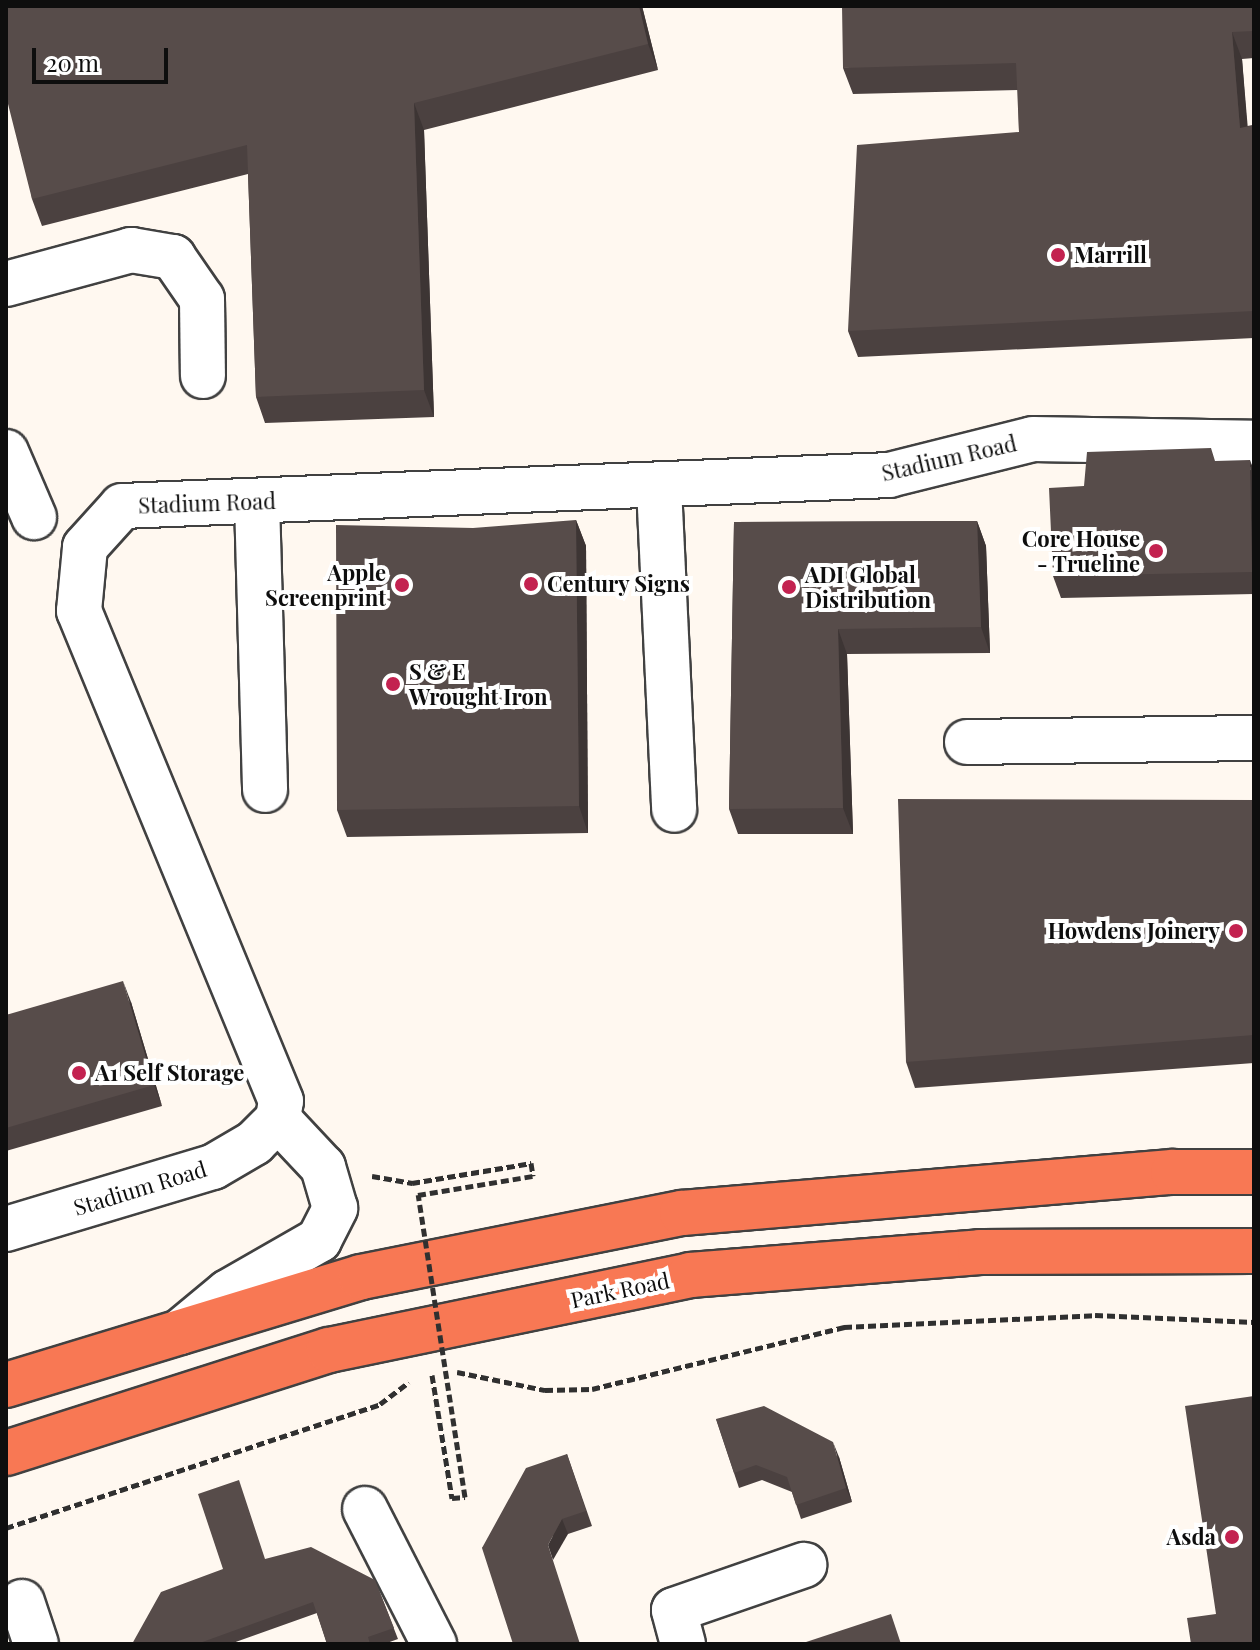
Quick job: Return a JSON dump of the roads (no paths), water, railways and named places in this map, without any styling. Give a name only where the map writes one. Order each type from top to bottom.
[{"type":"highway","points":[[6,1385],[361,1277],[682,1213],[1173,1172],[1254,1172]]},
{"type":"highway","name":"Park Road","points":[[6,1453],[329,1350],[690,1275],[980,1252],[1254,1251]]},
{"type":"street","points":[[6,284],[131,250],[173,257],[202,299],[203,376]]},
{"type":"street","name":"Stadium Road","points":[[6,1229],[213,1167],[278,1119],[277,1077],[79,611],[85,547],[122,506],[659,487],[889,475],[1033,439],[1254,443]]},
{"type":"street","points":[[6,452],[21,502]]},
{"type":"street","points":[[659,487],[674,810]]},
{"type":"street","points":[[257,501],[265,790]]},
{"type":"street","points":[[967,742],[1254,738]]},
{"type":"street","points":[[180,1332],[228,1292],[319,1240],[335,1208],[323,1167],[278,1119]]},
{"type":"street","points":[[365,1509],[434,1644]]},
{"type":"street","points":[[683,1644],[674,1610],[804,1565]]},
{"type":"street","points":[[22,1602],[36,1644]]},
{"type":"place","name":"Marrill","points":[[1058,255]]},
{"type":"place","name":"Core House - Trueline","points":[[1156,551]]},
{"type":"place","name":"Century Signs","points":[[531,584]]},
{"type":"place","name":"Apple Screenprint","points":[[402,585]]},
{"type":"place","name":"ADI Global Distribution","points":[[789,587]]},
{"type":"place","name":"S & E Wrought Iron","points":[[393,684]]},
{"type":"place","name":"Howdens Joinery","points":[[1236,931]]},
{"type":"place","name":"A1 Self Storage","points":[[79,1073]]},
{"type":"place","name":"Asda","points":[[1232,1537]]}]
